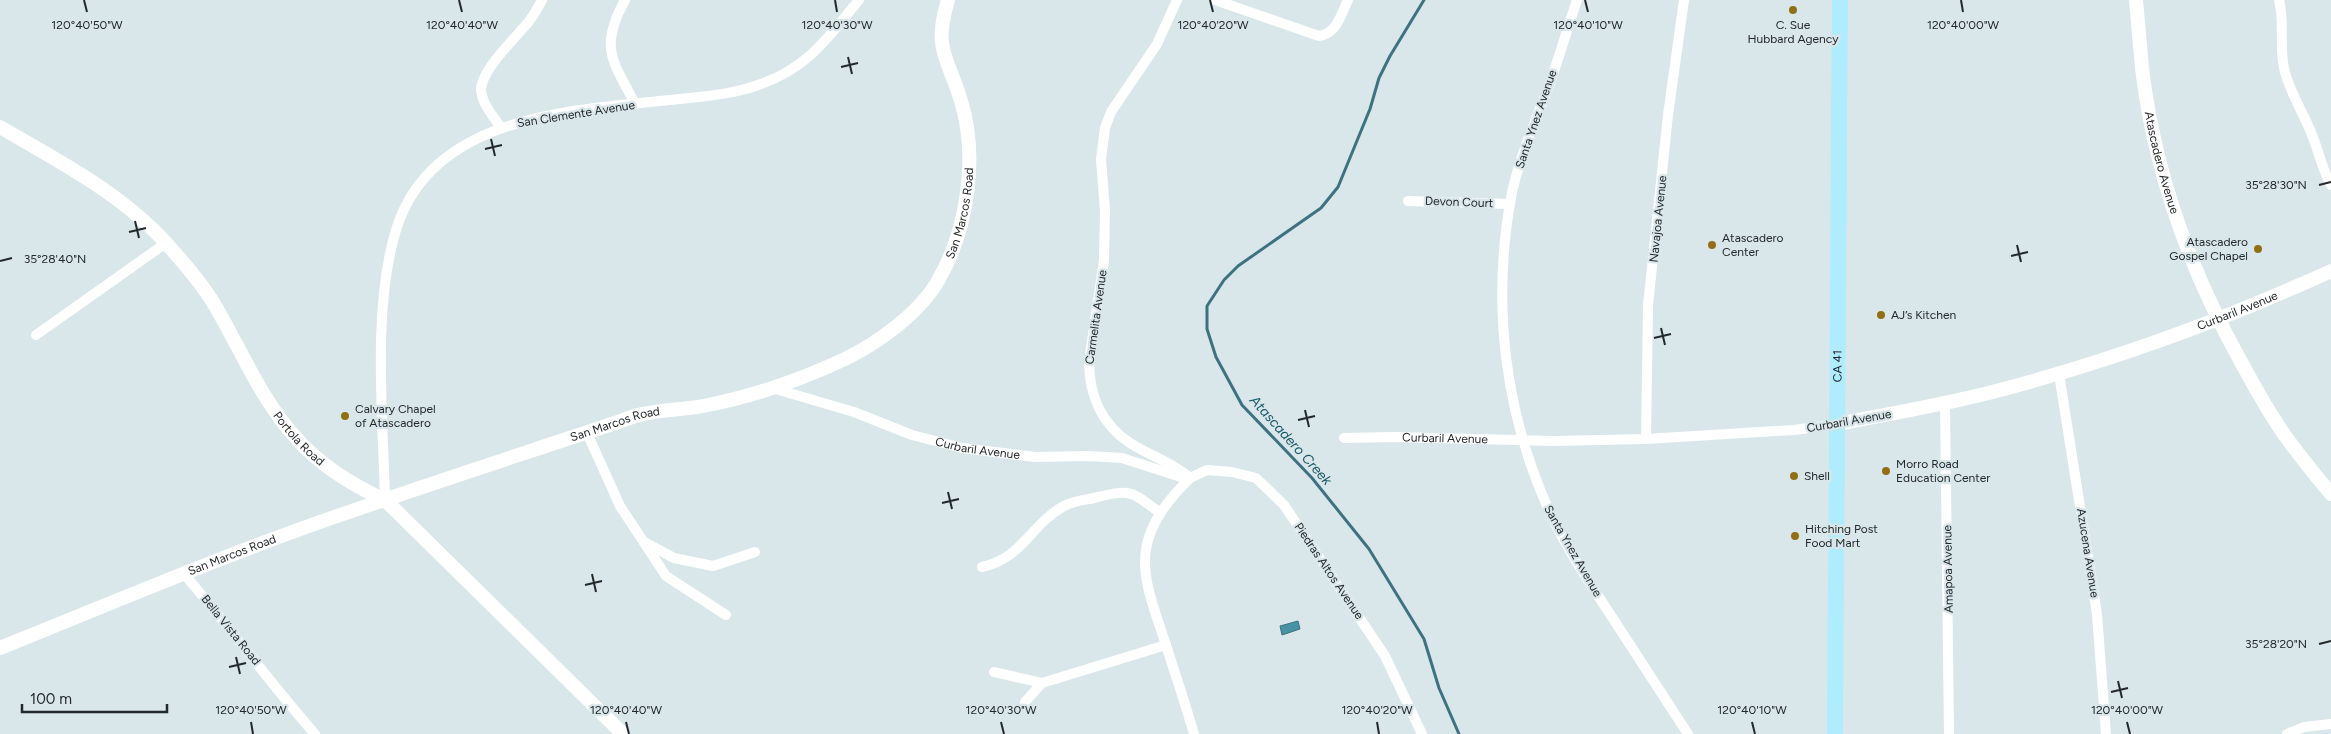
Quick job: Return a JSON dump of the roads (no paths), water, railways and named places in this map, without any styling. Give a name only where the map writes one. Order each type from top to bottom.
[{"type":"main road","name":"CA 41","points":[[1835,734],[1840,0]]},
{"type":"street","points":[[501,128],[483,99],[482,84],[514,36],[526,26],[542,0]]},
{"type":"street","points":[[625,0],[611,29],[610,50],[635,104]]},
{"type":"street","name":"San Clemente Avenue","points":[[385,500],[382,320],[386,277],[395,231],[410,198],[433,169],[462,147],[501,128],[527,120],[635,104],[732,93],[776,78],[816,52],[838,29],[859,0]]},
{"type":"street","name":"San Marcos Road","points":[[0,648],[184,574],[336,516],[643,414],[709,405],[772,388],[842,360],[871,344],[897,326],[926,298],[939,280],[964,211],[969,174],[968,138],[961,102],[942,53],[941,40],[941,26],[948,0]]},
{"type":"street","name":"Carmelita Avenue","points":[[1177,0],[1157,44],[1111,112],[1105,128],[1101,159],[1105,211],[1104,260],[1089,361],[1089,375],[1096,402],[1112,429],[1131,443],[1177,466],[1190,478]]},
{"type":"street","points":[[1215,0],[1319,36],[1326,35],[1333,30],[1348,0]]},
{"type":"street","name":"Santa Ynez Avenue","points":[[1577,0],[1524,148],[1510,204],[1505,234],[1502,279],[1502,323],[1506,367],[1514,410],[1534,476],[1552,517],[1583,572],[1688,734]]},
{"type":"street","name":"Navajoa Avenue","points":[[1646,439],[1648,305],[1668,115],[1684,0]]},
{"type":"street","name":"Atascadero Avenue","points":[[2136,0],[2142,69],[2155,142],[2175,213],[2200,282],[2217,318],[2250,378],[2288,440],[2331,494]]},
{"type":"street","points":[[2279,0],[2282,12],[2284,69],[2313,136],[2325,174],[2331,185]]},
{"type":"street","name":"Portola Road","points":[[0,127],[62,161],[116,198],[166,243],[195,277],[216,307],[269,403],[296,438],[329,468],[365,491],[385,500],[623,734]]},
{"type":"street","name":"Devon Court","points":[[1408,201],[1510,204]]},
{"type":"street","points":[[36,335],[166,243]]},
{"type":"street","name":"Curbaril Avenue","points":[[1344,438],[1646,439],[1794,430],[1838,424],[1945,404],[2059,374],[2217,318],[2331,270]]},
{"type":"street","name":"Azucena Avenue","points":[[2059,374],[2097,614],[2106,734]]},
{"type":"street","name":"Curbaril Avenue","points":[[772,388],[875,419],[912,435],[962,448],[1035,457],[1089,456],[1122,458],[1173,476],[1190,478]]},
{"type":"street","name":"Amapoa Avenue","points":[[1945,404],[1949,734]]},
{"type":"street","points":[[587,433],[620,506],[666,576],[726,615]]},
{"type":"street","name":"Piedras Altos Avenue","points":[[1190,478],[1207,470],[1232,472],[1256,478],[1284,505],[1385,656],[1422,734]]},
{"type":"street","points":[[1190,478],[1173,494],[1160,513],[1148,540],[1145,561],[1147,581],[1194,734]]},
{"type":"street","points":[[982,567],[999,563],[1017,549],[1048,517],[1066,505],[1120,492],[1136,494],[1160,513]]},
{"type":"street","points":[[643,541],[674,558],[713,566],[755,552]]},
{"type":"street","name":"Bella Vista Road","points":[[184,574],[314,734]]},
{"type":"street","points":[[994,672],[1042,683],[1166,645]]},
{"type":"street","points":[[1025,702],[1042,683]]},
{"type":"street","points":[[2287,734],[2304,727],[2331,724]]},
{"type":"water","points":[[1298,621],[1300,629],[1282,635],[1280,626]]},
{"type":"waterway","name":"Atascadero Creek","points":[[1424,0],[1379,78],[1370,109],[1338,187],[1321,208],[1238,266],[1224,280],[1207,306],[1207,329],[1216,357],[1242,405],[1312,478],[1369,549],[1424,639],[1439,688],[1459,734]]},
{"type":"place","name":"C. Sue Hubbard Agency","points":[[1793,10]]},
{"type":"place","name":"Atascadero Center","points":[[1712,245]]},
{"type":"place","name":"Atascadero Gospel Chapel","points":[[2258,249]]},
{"type":"place","name":"AJ’s Kitchen","points":[[1881,315]]},
{"type":"place","name":"Calvary Chapel of Atascadero","points":[[345,416]]},
{"type":"place","name":"Morro Road Education Center","points":[[1886,471]]},
{"type":"place","name":"Shell","points":[[1794,476]]},
{"type":"place","name":"Hitching Post Food Mart","points":[[1795,536]]}]
